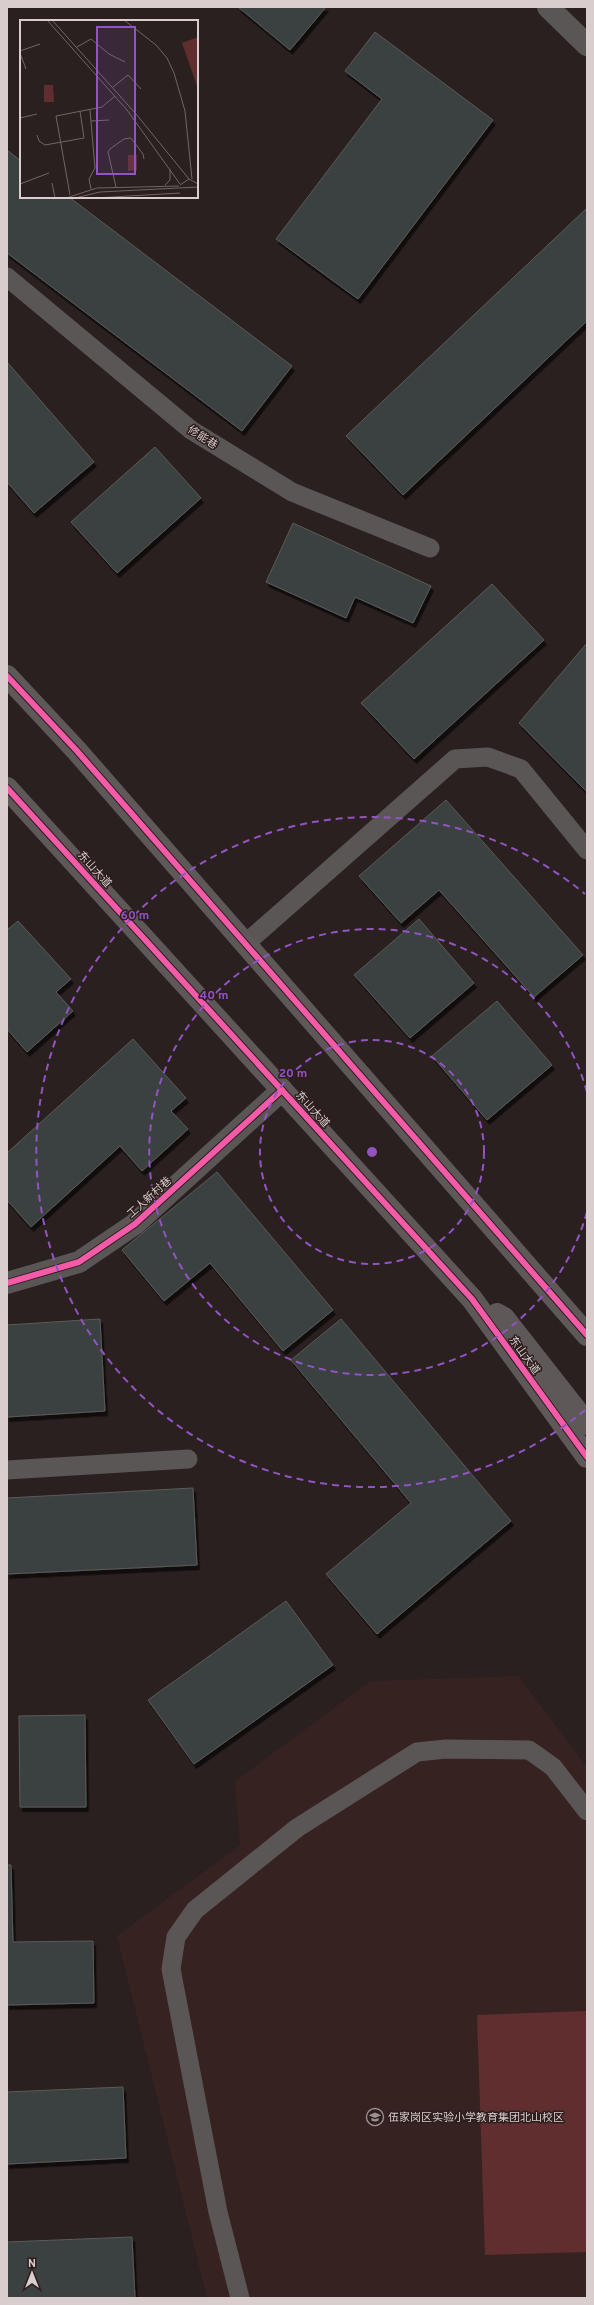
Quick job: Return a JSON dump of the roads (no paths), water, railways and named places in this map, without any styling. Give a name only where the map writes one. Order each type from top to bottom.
[{"type":"main road","points":[[7,676],[77,751],[587,1335]]},
{"type":"main road","name":"东山大道","points":[[7,788],[472,1299],[587,1457]]},
{"type":"main road","points":[[524,1263],[587,1348]]},
{"type":"main road","points":[[472,1299],[504,1318],[587,1424]]},
{"type":"street","points":[[548,7],[587,45]]},
{"type":"street","name":"工人新村巷","points":[[7,1283],[79,1262],[135,1224],[282,1090]]},
{"type":"lane","name":"修能巷","points":[[7,277],[192,430],[292,492],[430,548]]},
{"type":"lane","points":[[245,944],[455,759],[488,757],[521,769],[587,850]]},
{"type":"lane","points":[[7,1470],[188,1459]]},
{"type":"lane","points":[[240,2298],[218,2212],[171,1969],[176,1936],[195,1910],[297,1828],[418,1752],[446,1749],[529,1750],[553,1767],[587,1811]]},
{"type":"place","name":"伍家岗区实验小学教育集团北山校区","points":[[375,2117]]}]
